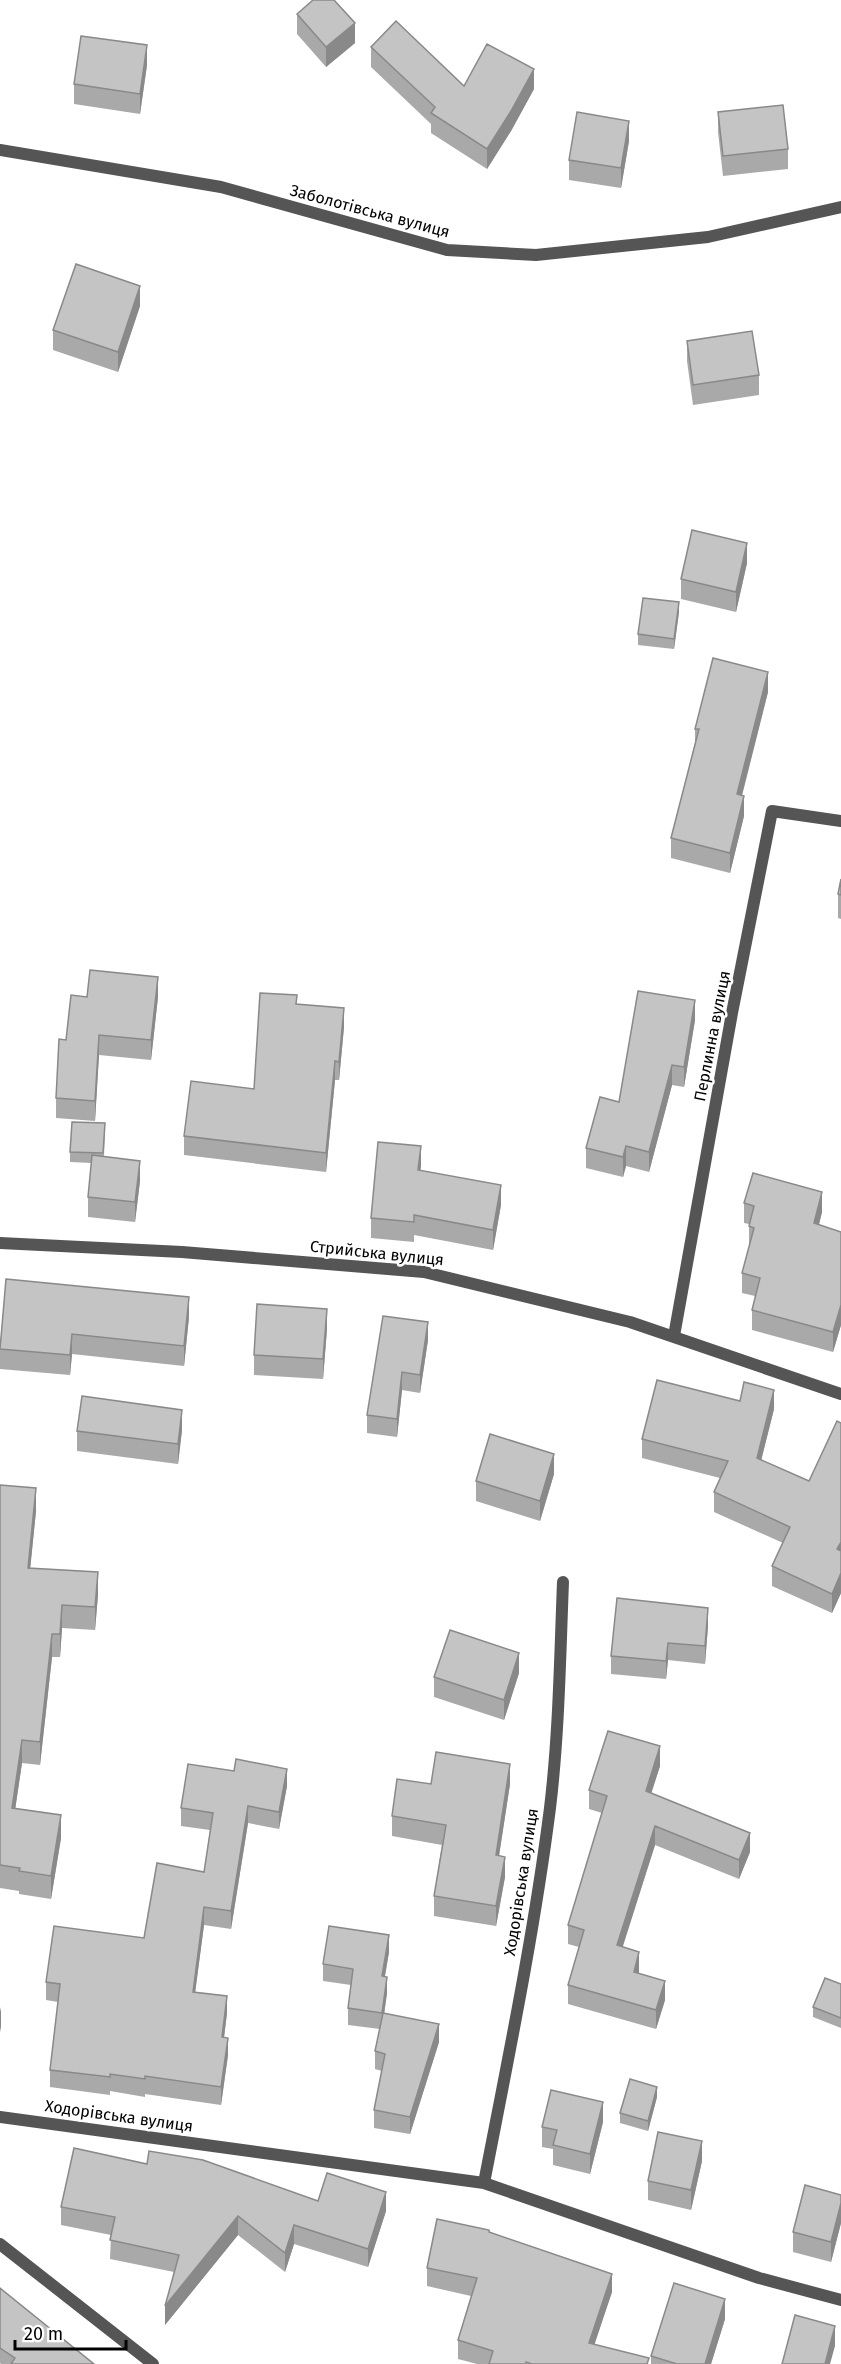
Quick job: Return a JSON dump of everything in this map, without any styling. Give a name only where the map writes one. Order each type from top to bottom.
[{"type":"street","name":"Заболотівська вулиця","points":[[0,150],[221,187],[447,250],[537,255],[708,237],[841,207]]},
{"type":"street","name":"Перлинна вулиця","points":[[674,1336],[732,1013],[772,811],[841,820]]},
{"type":"street","name":"Стрийська вулиця","points":[[0,1243],[182,1252],[424,1272],[630,1322],[841,1394]]},
{"type":"street","name":"Ходорівська вулиця","points":[[484,2183],[530,1937],[550,1808],[558,1719],[563,1582]]},
{"type":"street","name":"Ходорівська вулиця","points":[[0,2116],[484,2183],[759,2278],[841,2300]]},
{"type":"street","points":[[0,2244],[153,2364]]},
{"type":"building","points":[[313,0],[334,0],[355,23],[326,47],[297,14]]},
{"type":"building","points":[[396,21],[464,86],[487,44],[534,69],[487,149],[431,113],[435,107],[371,47]]},
{"type":"building","points":[[81,36],[147,45],[140,94],[74,84]]},
{"type":"building","points":[[783,105],[788,149],[723,156],[718,112]]},
{"type":"building","points":[[577,112],[629,121],[621,168],[569,160]]},
{"type":"building","points":[[76,264],[140,286],[118,352],[53,330]]},
{"type":"building","points":[[752,331],[759,375],[693,385],[687,341]]},
{"type":"building","points":[[692,530],[747,543],[736,592],[681,579]]},
{"type":"building","points":[[643,598],[679,602],[674,639],[638,634]]},
{"type":"building","points":[[713,658],[768,672],[737,794],[744,796],[730,853],[671,838],[699,729],[695,729]]},
{"type":"building","points":[[841,879],[841,895],[838,894]]},
{"type":"building","points":[[90,970],[158,977],[151,1040],[99,1035],[95,1101],[56,1098],[59,1039],[66,1040],[71,995],[87,997]]},
{"type":"building","points":[[638,991],[695,1000],[684,1067],[672,1065],[649,1152],[626,1146],[623,1157],[586,1148],[600,1097],[619,1102]]},
{"type":"building","points":[[260,993],[297,995],[296,1004],[344,1008],[339,1062],[335,1061],[326,1153],[184,1136],[191,1081],[254,1089]]},
{"type":"building","points":[[72,1122],[105,1123],[103,1153],[70,1152]]},
{"type":"building","points":[[378,1142],[421,1146],[418,1170],[501,1185],[493,1230],[414,1215],[414,1222],[371,1218]]},
{"type":"building","points":[[92,1155],[140,1161],[135,1202],[88,1197]]},
{"type":"building","points":[[753,1173],[822,1192],[814,1223],[841,1232],[841,1305],[833,1332],[752,1310],[760,1278],[742,1273],[754,1228],[749,1226],[754,1206],[744,1203]]},
{"type":"building","points":[[6,1279],[189,1297],[184,1346],[72,1334],[70,1355],[0,1349]]},
{"type":"building","points":[[257,1304],[327,1309],[323,1359],[254,1355]]},
{"type":"building","points":[[383,1316],[428,1322],[420,1375],[402,1372],[397,1419],[367,1415]]},
{"type":"building","points":[[657,1380],[740,1401],[744,1382],[774,1390],[757,1458],[809,1481],[837,1421],[841,1423],[841,1542],[837,1549],[841,1551],[841,1573],[832,1594],[772,1566],[790,1527],[714,1492],[728,1461],[642,1439]]},
{"type":"building","points":[[82,1396],[182,1410],[178,1444],[77,1431]]},
{"type":"building","points":[[490,1434],[554,1454],[540,1501],[476,1481]]},
{"type":"building","points":[[0,1485],[36,1488],[28,1568],[98,1572],[95,1607],[62,1605],[60,1634],[52,1634],[40,1742],[22,1740],[12,1808],[61,1815],[51,1876],[19,1871],[20,1868],[0,1865]]},
{"type":"building","points":[[617,1598],[708,1608],[705,1646],[668,1643],[666,1661],[611,1656]]},
{"type":"building","points":[[450,1630],[519,1653],[504,1700],[434,1677]]},
{"type":"building","points":[[608,1731],[660,1746],[646,1791],[750,1833],[739,1860],[655,1826],[617,1945],[639,1952],[634,1972],[665,1981],[656,2010],[568,1985],[584,1930],[568,1925],[607,1796],[589,1790]]},
{"type":"building","points":[[436,1752],[510,1764],[496,1855],[505,1857],[496,1906],[434,1896],[446,1825],[392,1816],[397,1779],[431,1784]]},
{"type":"building","points":[[236,1759],[287,1769],[279,1812],[248,1806],[231,1911],[204,1907],[193,1992],[227,1996],[222,2037],[228,2038],[221,2087],[145,2076],[145,2079],[110,2074],[110,2077],[50,2070],[60,1984],[46,1982],[54,1926],[144,1938],[157,1863],[204,1872],[213,1813],[181,1808],[188,1764],[234,1771]]},
{"type":"building","points":[[329,1926],[389,1935],[382,1976],[387,1977],[382,2013],[348,2008],[353,1969],[323,1964]]},
{"type":"building","points":[[825,1978],[841,1984],[841,2018],[813,2007]]},
{"type":"building","points":[[383,2013],[439,2024],[410,2117],[374,2110],[385,2054],[375,2051]]},
{"type":"building","points":[[630,2079],[657,2087],[648,2121],[620,2113]]},
{"type":"building","points":[[551,2090],[603,2102],[590,2154],[553,2145],[557,2130],[542,2127]]},
{"type":"building","points":[[658,2132],[702,2141],[691,2190],[648,2181]]},
{"type":"building","points":[[74,2148],[147,2164],[149,2151],[203,2160],[318,2201],[327,2173],[386,2192],[368,2249],[294,2225],[285,2253],[238,2216],[165,2306],[179,2255],[110,2240],[115,2217],[61,2207]]},
{"type":"building","points":[[805,2185],[841,2195],[831,2242],[793,2232]]},
{"type":"building","points":[[437,2219],[489,2230],[489,2232],[612,2274],[589,2343],[649,2358],[647,2364],[532,2364],[526,2362],[526,2364],[489,2364],[493,2351],[458,2340],[477,2278],[427,2268]]},
{"type":"building","points":[[674,2283],[725,2299],[705,2364],[677,2364],[651,2356]]},
{"type":"building","points":[[0,2288],[94,2364],[11,2364],[15,2358],[0,2348]]},
{"type":"building","points":[[795,2315],[835,2326],[825,2364],[782,2364]]}]
